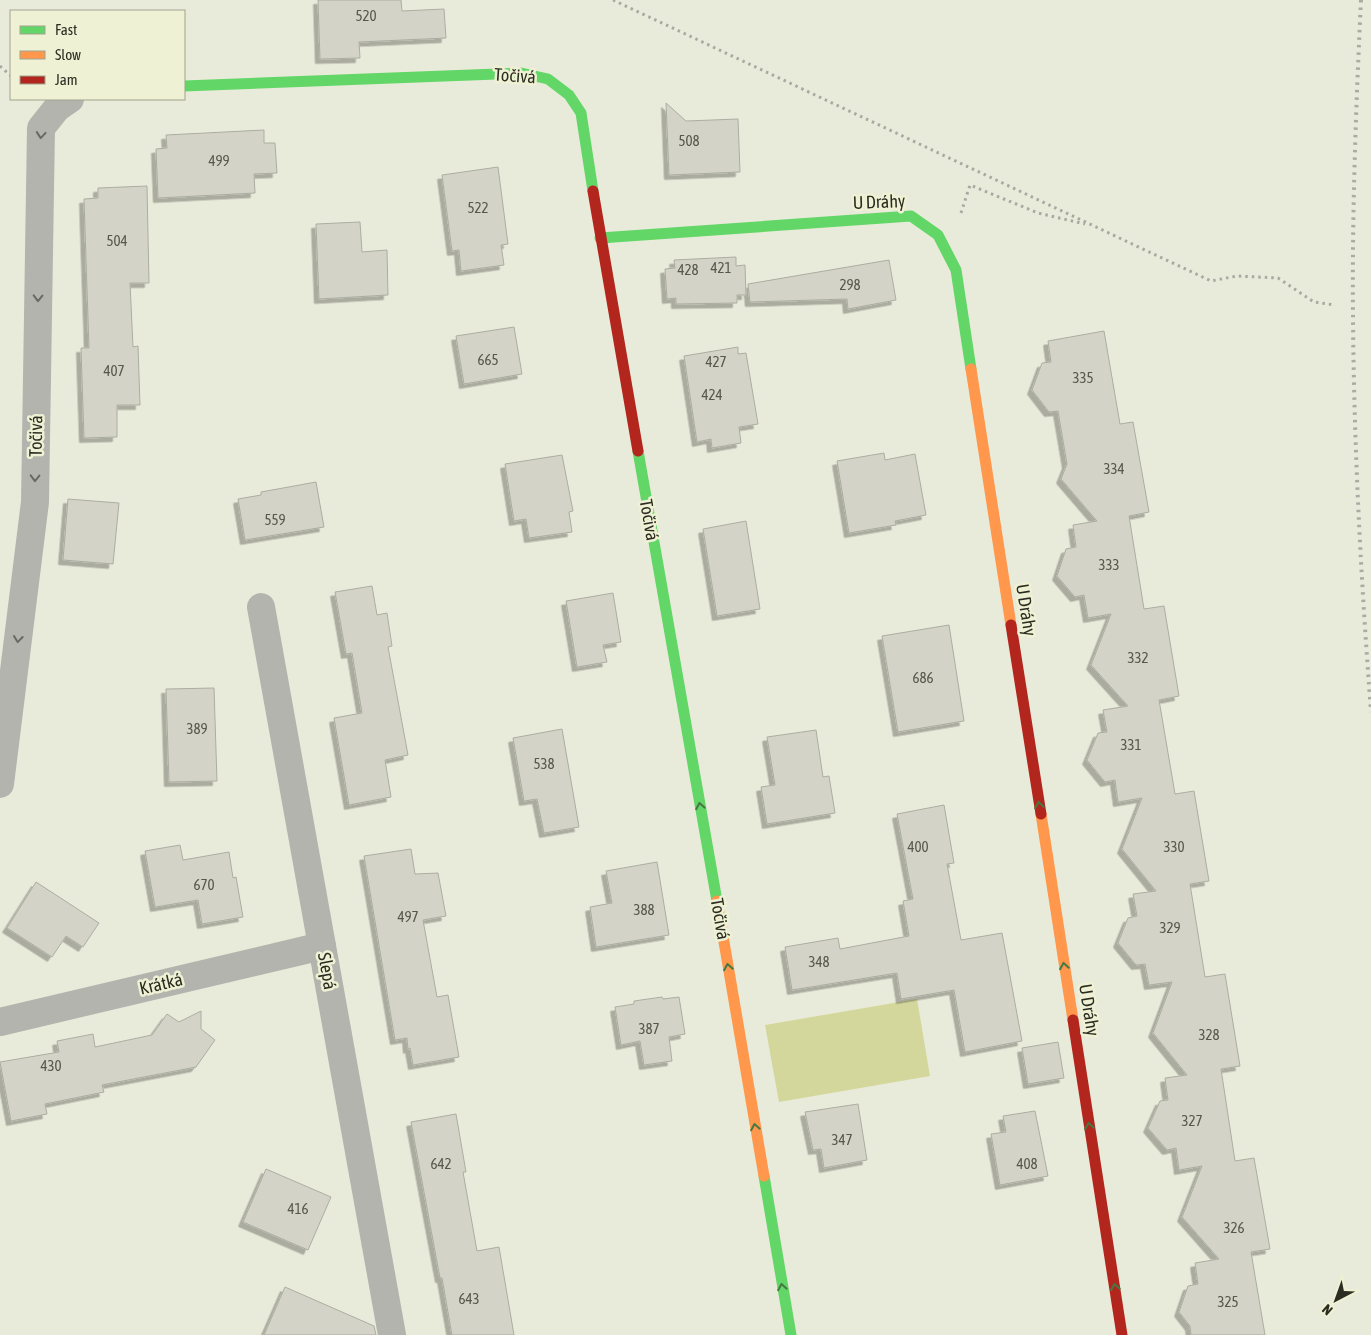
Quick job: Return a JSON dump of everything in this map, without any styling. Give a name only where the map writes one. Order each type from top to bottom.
[{"type":"street","name":"Točivá","points":[[185,86],[521,73],[548,79],[569,95],[581,113],[600,238],[791,1335]]},
{"type":"street","name":"Točivá","points":[[0,784],[35,502],[41,128],[57,108],[69,100]]},
{"type":"street","name":"U Dráhy","points":[[600,238],[911,216],[938,236],[956,270],[1122,1335]]},
{"type":"street","name":"Slepá","points":[[261,607],[392,1335]]},
{"type":"street","name":"Krátká","points":[[0,1022],[322,946]]},
{"type":"path","points":[[613,0],[1211,281],[1237,276],[1278,278],[1314,302],[1335,306]]},
{"type":"path","points":[[0,66],[10,75]]},
{"type":"path","points":[[938,236],[959,220],[970,185],[1038,213],[1092,225]]},
{"type":"green space","points":[[917,999],[930,1076],[779,1102],[765,1025]]},
{"type":"building","points":[[318,0],[401,0],[402,11],[444,9],[446,38],[359,42],[360,58],[320,59]]},
{"type":"building","points":[[666,103],[686,121],[738,119],[740,172],[669,175]]},
{"type":"building","points":[[264,130],[264,143],[275,143],[277,173],[254,174],[255,193],[158,198],[156,149],[167,148],[166,135]]},
{"type":"building","points":[[498,167],[508,244],[501,245],[504,265],[461,271],[459,250],[452,251],[442,175]]},
{"type":"building","points":[[147,186],[149,283],[130,283],[133,347],[138,346],[140,405],[117,405],[117,437],[84,438],[81,348],[89,348],[84,199],[98,198],[98,188]]},
{"type":"building","points":[[360,222],[362,252],[387,250],[388,295],[319,299],[316,224]]},
{"type":"building","points":[[736,257],[736,266],[745,265],[746,295],[737,295],[737,303],[676,304],[676,298],[667,299],[665,269],[675,268],[674,260]]},
{"type":"building","points":[[889,260],[896,300],[848,309],[847,299],[750,302],[748,284]]},
{"type":"building","points":[[514,327],[522,374],[464,384],[456,336]]},
{"type":"building","points":[[1104,331],[1120,424],[1133,422],[1149,512],[1129,516],[1144,609],[1164,606],[1179,696],[1159,700],[1175,794],[1194,791],[1209,881],[1190,884],[1205,977],[1225,974],[1240,1066],[1221,1069],[1235,1161],[1254,1158],[1270,1249],[1251,1252],[1265,1335],[1191,1335],[1190,1326],[1179,1312],[1188,1286],[1198,1284],[1195,1263],[1219,1259],[1182,1217],[1202,1166],[1179,1170],[1176,1148],[1167,1150],[1148,1128],[1160,1101],[1168,1100],[1165,1078],[1187,1075],[1153,1033],[1172,982],[1149,985],[1145,964],[1136,965],[1118,943],[1128,918],[1137,916],[1133,894],[1156,891],[1122,849],[1142,798],[1118,802],[1115,780],[1105,782],[1087,760],[1098,733],[1107,732],[1103,710],[1128,706],[1091,665],[1111,614],[1088,618],[1084,595],[1075,597],[1057,576],[1066,549],[1076,547],[1073,525],[1097,521],[1061,479],[1067,464],[1058,411],[1049,412],[1032,390],[1042,363],[1051,362],[1048,341]]},
{"type":"building","points":[[738,347],[738,354],[746,353],[758,424],[739,427],[741,443],[712,448],[711,439],[697,442],[684,356]]},
{"type":"building","points":[[884,453],[885,460],[915,454],[926,515],[895,521],[896,525],[849,533],[837,461]]},
{"type":"building","points":[[562,455],[573,511],[569,512],[572,532],[529,538],[526,519],[514,521],[505,464]]},
{"type":"building","points":[[316,482],[324,527],[245,540],[238,499],[261,495],[261,492]]},
{"type":"building","points":[[68,499],[119,503],[113,564],[63,560]]},
{"type":"building","points":[[746,521],[760,609],[717,616],[703,529]]},
{"type":"building","points":[[372,586],[377,615],[387,613],[392,646],[388,647],[408,755],[385,760],[391,797],[349,805],[334,718],[362,713],[352,653],[346,654],[335,592]]},
{"type":"building","points":[[613,593],[621,642],[603,645],[607,662],[577,667],[566,601]]},
{"type":"building","points":[[949,625],[964,721],[898,732],[882,636]]},
{"type":"building","points":[[214,688],[217,781],[169,782],[166,689]]},
{"type":"building","points":[[562,729],[579,827],[544,833],[537,799],[524,801],[513,738]]},
{"type":"building","points":[[816,730],[823,777],[829,776],[835,813],[767,824],[761,787],[775,785],[767,737]]},
{"type":"building","points":[[944,805],[954,863],[947,864],[961,940],[1002,933],[1022,1041],[965,1052],[954,990],[901,999],[897,973],[792,990],[785,947],[838,938],[840,949],[909,936],[903,901],[913,899],[897,814]]},
{"type":"building","points":[[180,845],[183,860],[229,852],[233,878],[236,877],[243,917],[202,924],[198,900],[155,907],[145,851]]},
{"type":"building","points":[[411,849],[415,874],[438,873],[446,916],[423,920],[437,997],[448,995],[459,1057],[413,1065],[407,1038],[395,1040],[364,856]]},
{"type":"building","points":[[657,862],[669,935],[596,947],[590,907],[612,903],[606,871]]},
{"type":"building","points":[[36,882],[99,923],[83,947],[66,936],[52,957],[7,928]]},
{"type":"building","points":[[662,997],[663,999],[679,997],[685,1034],[669,1037],[672,1061],[644,1065],[640,1041],[621,1045],[615,1007],[634,1004],[634,1001]]},
{"type":"building","points":[[201,1011],[201,1029],[215,1040],[196,1067],[102,1085],[104,1092],[45,1104],[47,1114],[11,1121],[0,1062],[59,1052],[57,1041],[93,1034],[95,1047],[152,1035],[167,1014],[179,1022]]},
{"type":"building","points":[[1058,1042],[1064,1078],[1028,1084],[1022,1048]]},
{"type":"building","points":[[858,1104],[867,1160],[824,1168],[821,1149],[813,1150],[805,1112]]},
{"type":"building","points":[[1035,1111],[1048,1176],[1000,1185],[991,1134],[1006,1132],[1003,1116]]},
{"type":"building","points":[[456,1114],[466,1172],[463,1172],[477,1251],[499,1247],[514,1335],[452,1335],[411,1122]]},
{"type":"building","points":[[266,1169],[331,1197],[308,1250],[243,1222]]},
{"type":"building","points":[[285,1287],[374,1326],[376,1335],[264,1335]]},
{"type":"railway","points":[[1361,0],[1354,198],[1354,366],[1359,515],[1371,712]]},
{"type":"traffic: fast","points":[[185,86],[521,73],[548,79],[569,95],[581,113],[593,191]]},
{"type":"traffic: fast","points":[[600,238],[911,216],[938,235],[956,270],[971,369]]},
{"type":"traffic: fast","points":[[638,451],[717,901]]},
{"type":"traffic: fast","points":[[764,1176],[791,1335]]},
{"type":"traffic: slow","points":[[971,369],[1011,625]]},
{"type":"traffic: slow","points":[[1041,814],[1073,1020]]},
{"type":"traffic: slow","points":[[717,901],[764,1176]]},
{"type":"traffic: jam","points":[[593,191],[638,451]]},
{"type":"traffic: jam","points":[[1011,625],[1041,814]]},
{"type":"traffic: jam","points":[[1073,1020],[1122,1335]]}]
